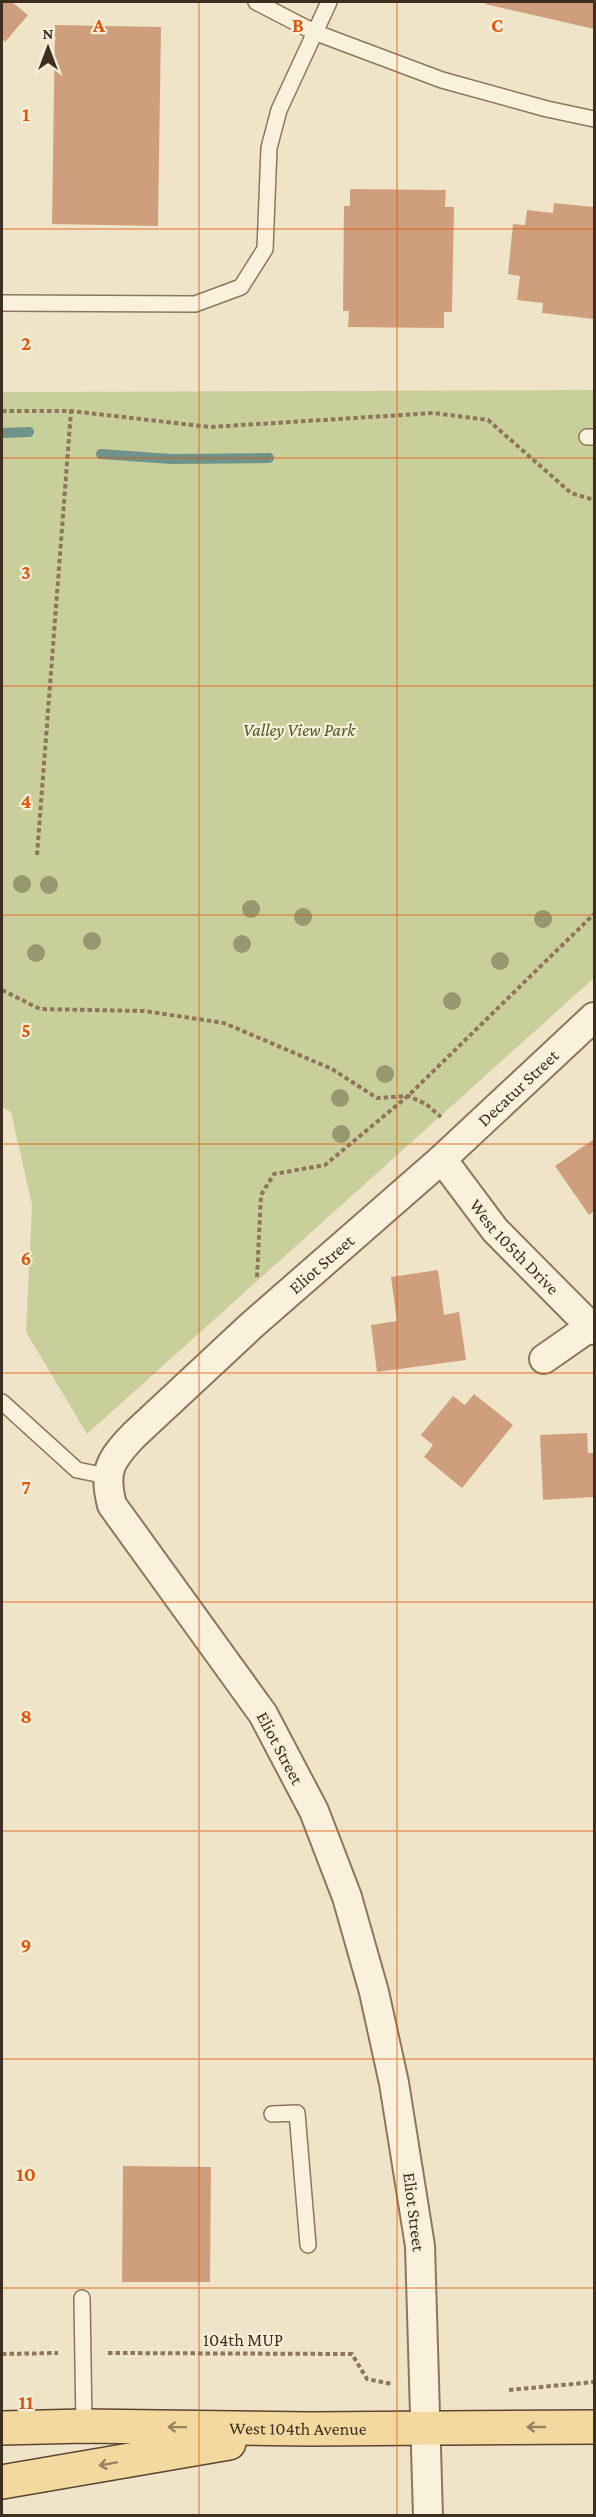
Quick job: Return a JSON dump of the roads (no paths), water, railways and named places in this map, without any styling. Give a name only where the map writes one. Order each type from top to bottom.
[{"type":"main road","name":"West 104th Avenue","points":[[2,2428],[84,2426],[310,2429],[594,2427]]},
{"type":"main road","points":[[2,2482],[310,2429]]},
{"type":"street","name":"Decatur Street","points":[[442,1159],[594,1017]]},
{"type":"street","name":"West 105th Drive","points":[[442,1159],[495,1230],[593,1327]]},
{"type":"street","name":"Eliot Street","points":[[428,2516],[420,2246],[394,2083],[374,1992],[347,1897],[314,1811],[263,1714],[112,1505],[107,1476],[117,1452],[252,1325],[442,1159]]},
{"type":"street","points":[[544,1359],[593,1327]]},
{"type":"lane","points":[[256,2],[314,32],[442,80],[547,109],[594,119]]},
{"type":"lane","points":[[2,303],[195,304],[241,287],[265,249],[269,148],[279,110],[329,2]]},
{"type":"lane","points":[[2,1402],[77,1470],[107,1476]]},
{"type":"lane","points":[[272,2114],[297,2113],[308,2246]]},
{"type":"lane","points":[[82,2298],[84,2426]]},
{"type":"waterway","points":[[2,433],[29,432]]},
{"type":"waterway","points":[[101,454],[171,459],[269,458]]},
{"type":"park label","name":"Valley View Park","points":[[299,730]]}]
